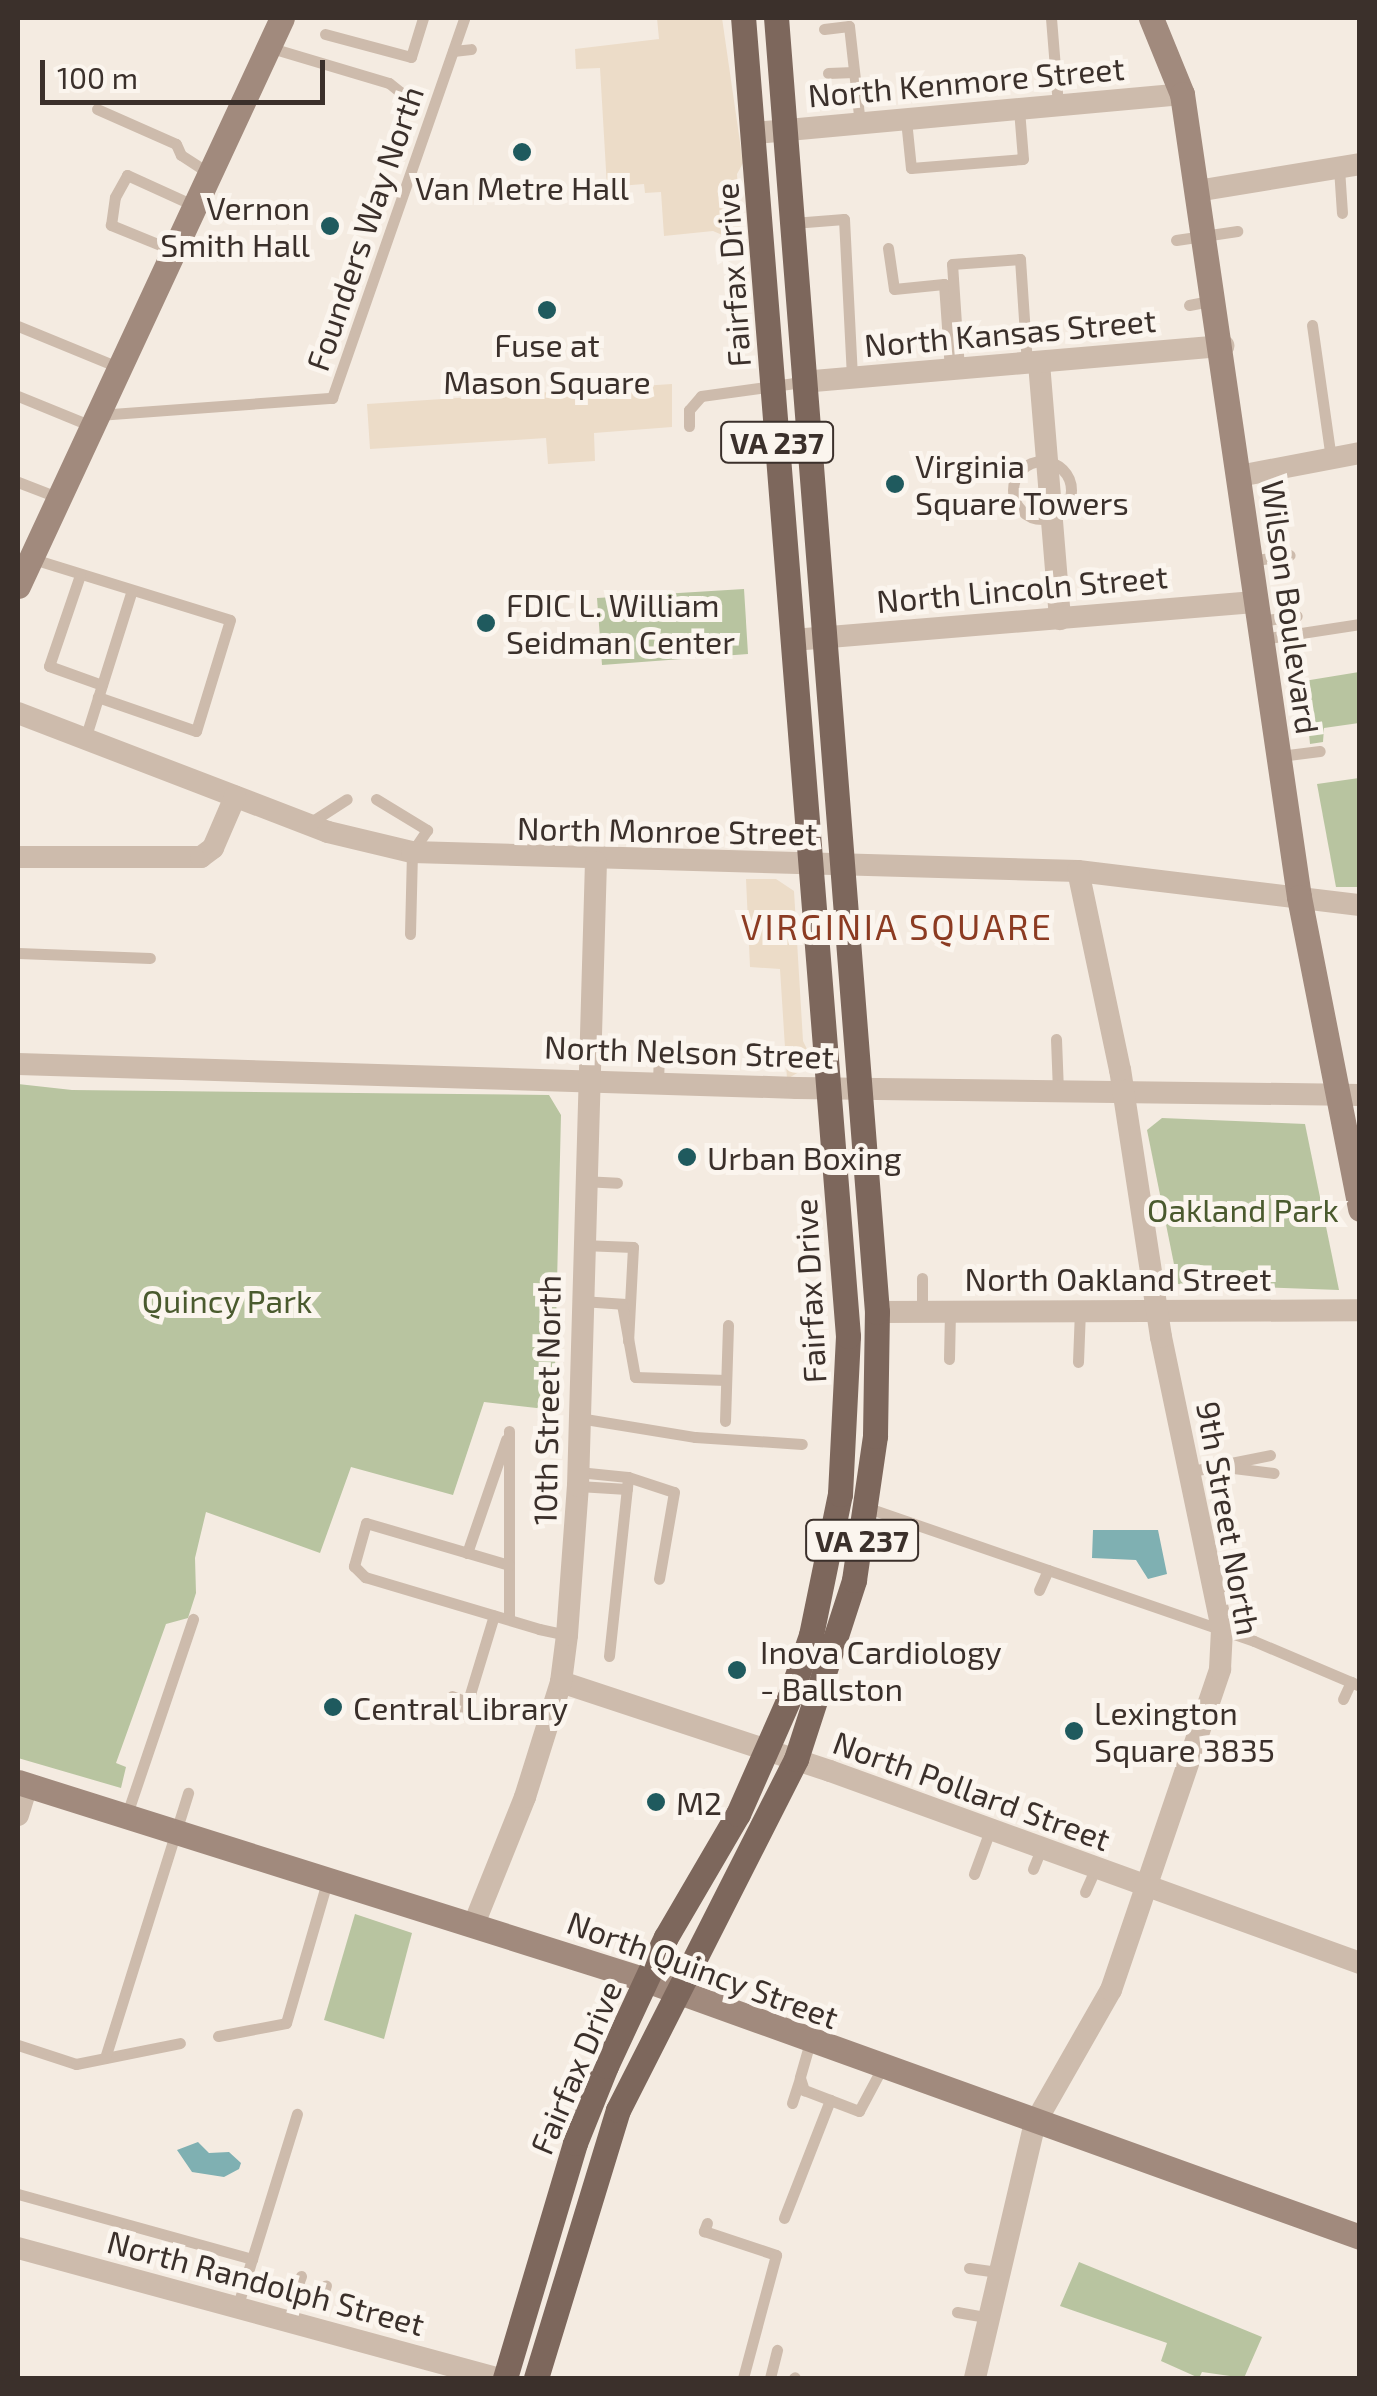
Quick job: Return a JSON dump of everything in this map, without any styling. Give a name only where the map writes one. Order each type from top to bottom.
[{"type":"main road","points":[[18,586],[31,547],[282,18]]},
{"type":"main road","name":"Fairfax Drive","points":[[504,2378],[574,2143],[646,1980],[768,1751],[811,1635],[829,1560],[845,1443],[846,1313],[744,18]]},
{"type":"main road","name":"Fairfax Drive","points":[[536,2378],[600,2158],[675,1992],[796,1759],[835,1647],[868,1508],[877,1312],[776,18]]},
{"type":"main road","name":"Wilson Boulevard","points":[[1151,18],[1182,94],[1204,236],[1202,303],[1224,346],[1298,898],[1347,1096],[1360,1209]]},
{"type":"main road","points":[[846,1313],[877,1312]]},
{"type":"main road","name":"North Quincy Street","points":[[22,1783],[646,1980],[1360,2237]]},
{"type":"street","name":"North Kenmore Street","points":[[756,133],[1182,94]]},
{"type":"street","points":[[1198,192],[1300,182],[1349,164]]},
{"type":"street","name":"North Kansas Street","points":[[802,382],[1224,346]]},
{"type":"street","points":[[1033,363],[1047,460],[1060,619]]},
{"type":"street","points":[[1240,476],[1360,453]]},
{"type":"street","name":"North Lincoln Street","points":[[793,640],[1060,619],[1260,621]]},
{"type":"street","points":[[18,713],[234,797],[213,848],[201,857],[18,857]]},
{"type":"street","name":"North Monroe Street","points":[[234,797],[307,824],[412,852],[596,862],[1078,872],[1360,905]]},
{"type":"street","name":"10th Street North","points":[[474,1924],[525,1797],[561,1682],[567,1635],[578,1479],[583,1180],[596,862]]},
{"type":"street","name":"9th Street North","points":[[975,2378],[991,2318],[996,2272],[1035,2122],[1111,1990],[1220,1669],[1222,1629],[1124,1094],[1078,872]]},
{"type":"street","name":"North Nelson Street","points":[[18,1064],[587,1081],[658,1070],[829,1087],[1003,1082],[1058,1092],[1347,1096]]},
{"type":"street","name":"North Oakland Street","points":[[877,1312],[1093,1305],[1161,1311],[1360,1310]]},
{"type":"street","name":"North Pollard Street","points":[[561,1682],[796,1759],[989,1833],[1037,1861],[1090,1881],[1146,1886],[1360,1962]]},
{"type":"street","points":[[18,1815],[22,1783]]},
{"type":"street","name":"North Randolph Street","points":[[18,2248],[497,2378]]},
{"type":"lane","points":[[325,34],[411,57],[423,18]]},
{"type":"lane","name":"Founders Way North","points":[[92,420],[302,401],[323,403],[342,382],[464,18]]},
{"type":"lane","points":[[1051,18],[1058,106]]},
{"type":"lane","points":[[824,29],[850,26],[860,124]]},
{"type":"lane","points":[[268,47],[390,83],[400,92],[399,103]]},
{"type":"lane","points":[[453,51],[470,49]]},
{"type":"lane","points":[[828,73],[854,72]]},
{"type":"lane","points":[[98,108],[176,144],[180,156],[208,172]]},
{"type":"lane","points":[[906,120],[912,168],[1023,159],[1019,109]]},
{"type":"lane","points":[[1342,213],[1349,164]]},
{"type":"lane","points":[[170,249],[111,224],[115,197],[127,175],[192,204]]},
{"type":"lane","points":[[793,223],[844,219],[852,378]]},
{"type":"lane","points":[[1176,240],[1237,231]]},
{"type":"lane","points":[[888,248],[894,289],[944,284],[955,370]]},
{"type":"lane","points":[[955,370],[952,264],[1020,259],[1033,363]]},
{"type":"lane","points":[[1312,325],[1331,458]]},
{"type":"lane","points":[[18,326],[118,366]]},
{"type":"lane","points":[[690,426],[689,410],[701,396],[802,382]]},
{"type":"lane","points":[[18,396],[92,420]]},
{"type":"lane","points":[[1047,460],[1020,470],[1012,495],[1028,516],[1051,517]]},
{"type":"lane","points":[[18,482],[58,496]]},
{"type":"lane","points":[[31,547],[80,575],[230,620],[196,731],[49,666],[80,575]]},
{"type":"lane","points":[[1250,561],[1290,554]]},
{"type":"lane","points":[[84,740],[132,590]]},
{"type":"lane","points":[[1260,621],[1297,616]]},
{"type":"lane","points":[[1260,621],[1360,624]]},
{"type":"lane","points":[[1278,756],[1320,751]]},
{"type":"lane","points":[[376,799],[427,830],[412,852],[410,934]]},
{"type":"lane","points":[[307,824],[347,800]]},
{"type":"lane","points":[[18,953],[150,958]]},
{"type":"lane","points":[[1056,1039],[1058,1092]]},
{"type":"lane","points":[[583,1180],[616,1182]]},
{"type":"lane","points":[[582,1246],[634,1247],[627,1304],[628,1341],[635,1377],[726,1380]]},
{"type":"lane","points":[[922,1278],[922,1312]]},
{"type":"lane","points":[[581,1301],[627,1304]]},
{"type":"lane","points":[[1078,1362],[1093,1305]]},
{"type":"lane","points":[[949,1359],[950,1312]]},
{"type":"lane","points":[[726,1421],[728,1325]]},
{"type":"lane","points":[[579,1418],[695,1437],[802,1444]]},
{"type":"lane","points":[[467,1553],[509,1431],[508,1619]]},
{"type":"lane","points":[[1192,1471],[1270,1455]]},
{"type":"lane","points":[[1217,1466],[1274,1473]]},
{"type":"lane","points":[[578,1479],[674,1492],[659,1579]]},
{"type":"lane","points":[[609,1656],[627,1483]]},
{"type":"lane","points":[[868,1508],[1222,1629],[1355,1684],[1343,1699]]},
{"type":"lane","points":[[509,1565],[366,1523],[354,1566],[365,1577],[567,1635]]},
{"type":"lane","points":[[1040,1590],[1048,1570]]},
{"type":"lane","points":[[452,1696],[466,1708],[494,1615]]},
{"type":"lane","points":[[127,1814],[193,1619]]},
{"type":"lane","points":[[105,2058],[188,1792]]},
{"type":"lane","points":[[974,1874],[989,1833]]},
{"type":"lane","points":[[218,2036],[286,2023],[328,1878]]},
{"type":"lane","points":[[792,2103],[810,2042]]},
{"type":"lane","points":[[18,2045],[76,2064],[180,2043]]},
{"type":"lane","points":[[800,2078],[804,2090],[859,2110],[882,2068]]},
{"type":"lane","points":[[784,2218],[830,2100]]},
{"type":"lane","points":[[238,2308],[297,2114]]},
{"type":"lane","points":[[18,2194],[252,2259]]},
{"type":"lane","points":[[707,2223],[704,2231],[776,2255],[744,2378]]},
{"type":"lane","points":[[969,2268],[996,2272]]},
{"type":"lane","points":[[301,2276],[296,2290],[321,2291]]},
{"type":"lane","points":[[957,2312],[991,2318]]},
{"type":"lane","points":[[770,2378],[776,2350]]},
{"type":"green space","points":[[744,589],[748,654],[602,665],[597,598]]},
{"type":"green space","points":[[1359,672],[1359,723],[1324,728],[1323,742],[1310,744],[1304,681]]},
{"type":"green space","points":[[1359,778],[1359,887],[1336,887],[1317,784]]},
{"type":"green space","name":"Quincy Park","points":[[18,1084],[72,1090],[549,1095],[561,1115],[554,1410],[484,1402],[453,1495],[351,1467],[320,1553],[206,1512],[195,1558],[196,1593],[188,1618],[166,1624],[116,1763],[126,1767],[121,1788],[18,1758]]},
{"type":"green space","name":"Oakland Park","points":[[1162,1118],[1305,1124],[1339,1290],[1178,1284],[1147,1130]]},
{"type":"green space","points":[[355,1914],[412,1933],[384,2039],[324,2020]]},
{"type":"green space","points":[[1079,2262],[1262,2337],[1244,2378],[1202,2372],[1199,2378],[1161,2361],[1167,2343],[1060,2306]]},
{"type":"shaded area","points":[[657,18],[722,18],[743,163],[737,174],[741,243],[713,231],[664,236],[661,192],[645,193],[644,184],[607,187],[600,68],[576,69],[575,49],[659,39]]},
{"type":"shaded area","points":[[672,384],[672,427],[594,433],[595,461],[548,464],[546,438],[370,449],[367,404]]},
{"type":"shaded area","points":[[746,879],[776,879],[794,891],[803,1041],[810,1055],[804,1069],[787,1079],[780,969],[750,967]]},
{"type":"water","points":[[1093,1530],[1158,1530],[1167,1574],[1148,1579],[1136,1560],[1092,1558]]},
{"type":"water","points":[[198,2142],[209,2153],[229,2152],[241,2163],[239,2169],[224,2177],[192,2172],[177,2150]]},
{"type":"place","name":"Van Metre Hall","points":[[522,152]]},
{"type":"place","name":"Vernon Smith Hall","points":[[330,226]]},
{"type":"place","name":"Fuse at Mason Square","points":[[547,310]]},
{"type":"place","name":"Virginia Square Towers","points":[[895,484]]},
{"type":"place","name":"FDIC L. William Seidman Center","points":[[486,623]]},
{"type":"place","name":"Urban Boxing","points":[[687,1157]]},
{"type":"place","name":"Inova Cardiology - Ballston","points":[[737,1670]]},
{"type":"place","name":"Central Library","points":[[333,1707]]},
{"type":"place","name":"Lexington Square 3835","points":[[1074,1731]]},
{"type":"place","name":"M2","points":[[656,1802]]},
{"type":"district","name":"VIRGINIA SQUARE","points":[[897,926]]}]
